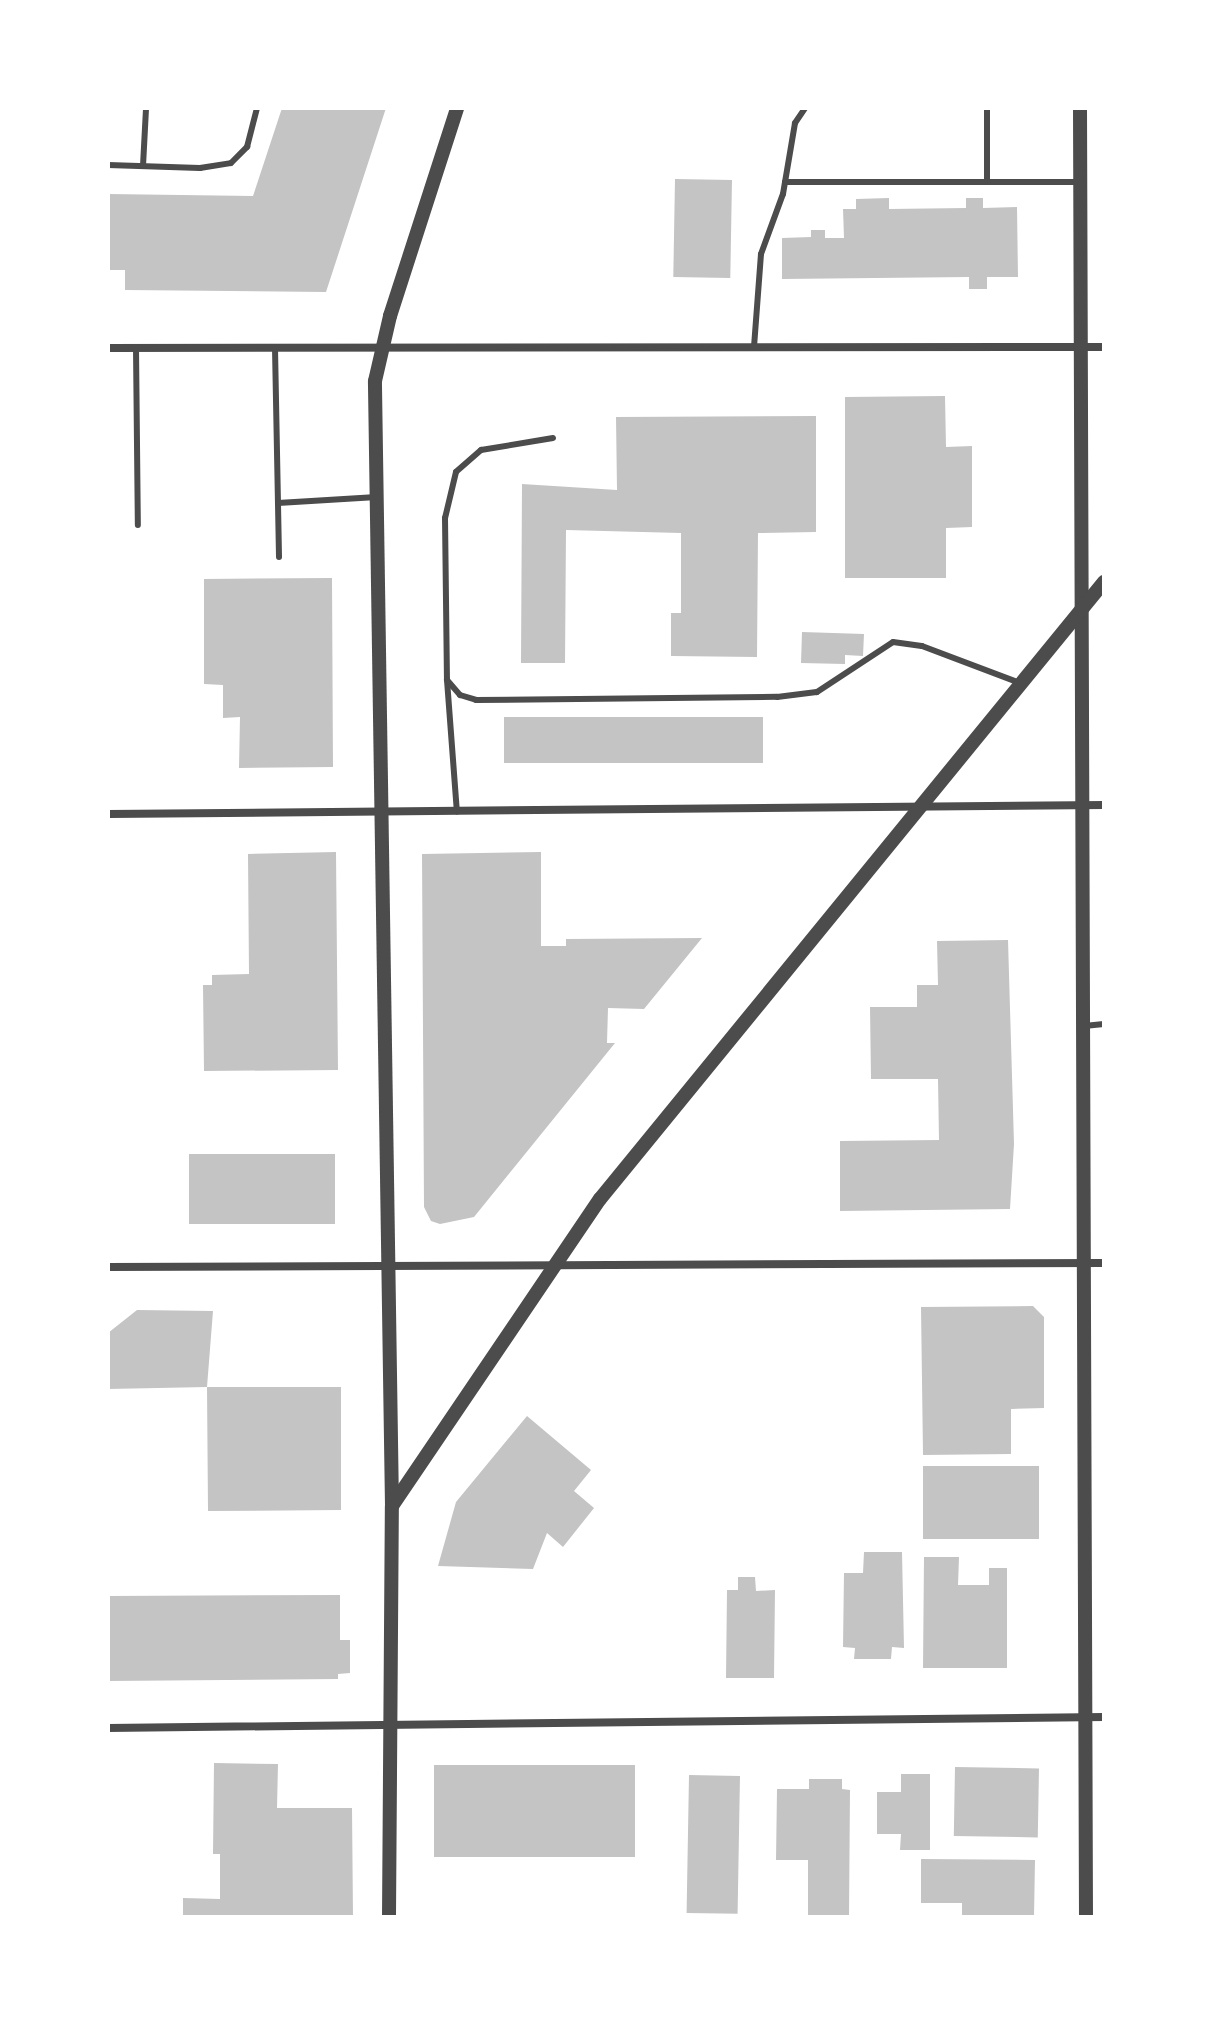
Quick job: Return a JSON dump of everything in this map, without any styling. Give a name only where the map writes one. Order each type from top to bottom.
[{"type":"street","points":[[389,1917],[388,1724],[392,1506],[375,381],[382,346],[457,108]]},
{"type":"street","points":[[1080,108],[1079,804],[1086,1917]]},
{"type":"street","points":[[108,348],[1104,347]]},
{"type":"street","points":[[392,1506],[553,1264],[610,1186],[1104,582]]},
{"type":"street","points":[[108,814],[1104,805]]},
{"type":"street","points":[[108,1267],[387,1263],[1104,1263]]},
{"type":"street","points":[[108,1728],[1104,1717]]},
{"type":"lane","points":[[143,166],[146,108]]},
{"type":"lane","points":[[108,165],[200,168],[231,163],[247,147],[257,108]]},
{"type":"lane","points":[[754,347],[761,254],[785,182],[795,123],[803,108]]},
{"type":"lane","points":[[987,108],[987,181]]},
{"type":"lane","points":[[785,182],[1080,182]]},
{"type":"lane","points":[[136,348],[138,525]]},
{"type":"lane","points":[[275,348],[279,557]]},
{"type":"lane","points":[[457,812],[447,680],[445,518],[456,472],[481,450],[553,438]]},
{"type":"lane","points":[[278,503],[377,497]]},
{"type":"lane","points":[[447,680],[460,695],[476,700],[777,697],[817,692],[893,642],[922,646],[1020,683]]},
{"type":"lane","points":[[1082,1026],[1104,1024]]},
{"type":"building","points":[[282,108],[386,108],[326,292],[125,290],[125,270],[108,270],[108,194],[253,196]]},
{"type":"building","points":[[675,179],[732,180],[730,278],[673,277]]},
{"type":"building","points":[[889,198],[889,209],[966,208],[966,198],[983,198],[983,208],[1017,207],[1018,277],[987,277],[987,289],[969,289],[969,277],[782,279],[782,238],[811,237],[811,230],[825,230],[825,238],[844,238],[843,209],[856,209],[856,199]]},
{"type":"building","points":[[945,396],[946,447],[972,446],[972,527],[946,528],[946,578],[845,578],[845,397]]},
{"type":"building","points":[[816,416],[816,532],[758,533],[757,657],[671,656],[671,613],[681,613],[681,533],[566,530],[565,663],[521,663],[522,484],[617,490],[616,417]]},
{"type":"building","points":[[332,578],[333,767],[239,768],[240,717],[223,718],[223,685],[204,684],[204,579]]},
{"type":"building","points":[[802,632],[864,634],[863,656],[845,655],[845,664],[801,663]]},
{"type":"building","points":[[504,717],[763,717],[763,763],[504,763]]},
{"type":"building","points":[[336,852],[338,1070],[204,1071],[203,985],[212,985],[212,975],[249,974],[248,854]]},
{"type":"building","points":[[541,852],[541,946],[566,946],[566,939],[702,938],[644,1009],[608,1008],[607,1043],[615,1043],[474,1217],[440,1224],[431,1221],[424,1207],[422,854]]},
{"type":"building","points":[[1008,940],[1014,1144],[1010,1209],[840,1211],[840,1141],[939,1140],[938,1079],[871,1079],[870,1007],[917,1007],[917,985],[938,985],[937,941]]},
{"type":"building","points":[[189,1154],[335,1154],[335,1224],[189,1224]]},
{"type":"building","points":[[1033,1306],[1044,1317],[1044,1408],[1011,1409],[1011,1454],[923,1455],[921,1307]]},
{"type":"building","points":[[137,1310],[213,1311],[207,1387],[108,1389],[108,1333]]},
{"type":"building","points":[[207,1387],[341,1387],[341,1510],[208,1511]]},
{"type":"building","points":[[527,1416],[591,1470],[574,1491],[594,1508],[563,1547],[547,1533],[533,1569],[438,1566],[456,1502]]},
{"type":"building","points":[[923,1466],[1039,1466],[1039,1539],[923,1539]]},
{"type":"building","points":[[864,1552],[902,1552],[904,1648],[892,1647],[891,1659],[854,1659],[855,1648],[843,1647],[844,1573],[863,1573]]},
{"type":"building","points":[[924,1557],[959,1557],[958,1585],[989,1585],[989,1568],[1007,1568],[1007,1668],[923,1668]]},
{"type":"building","points":[[738,1577],[755,1577],[756,1591],[775,1590],[774,1678],[726,1678],[727,1590],[738,1590]]},
{"type":"building","points":[[340,1595],[340,1640],[350,1640],[350,1673],[338,1674],[338,1679],[108,1681],[108,1596]]},
{"type":"building","points":[[214,1763],[278,1764],[277,1808],[352,1808],[353,1917],[183,1917],[183,1898],[220,1899],[220,1854],[213,1854]]},
{"type":"building","points":[[434,1765],[635,1765],[635,1857],[434,1857]]},
{"type":"building","points":[[955,1767],[1039,1768],[1038,1837],[954,1836]]},
{"type":"building","points":[[901,1774],[930,1774],[930,1850],[900,1850],[901,1834],[877,1834],[877,1792],[901,1792]]},
{"type":"building","points":[[689,1775],[740,1776],[738,1914],[687,1913]]},
{"type":"building","points":[[809,1779],[842,1779],[842,1789],[850,1790],[849,1917],[808,1917],[808,1860],[776,1860],[777,1789],[809,1789]]},
{"type":"building","points":[[921,1859],[1035,1860],[1034,1917],[962,1917],[962,1903],[921,1903]]}]
